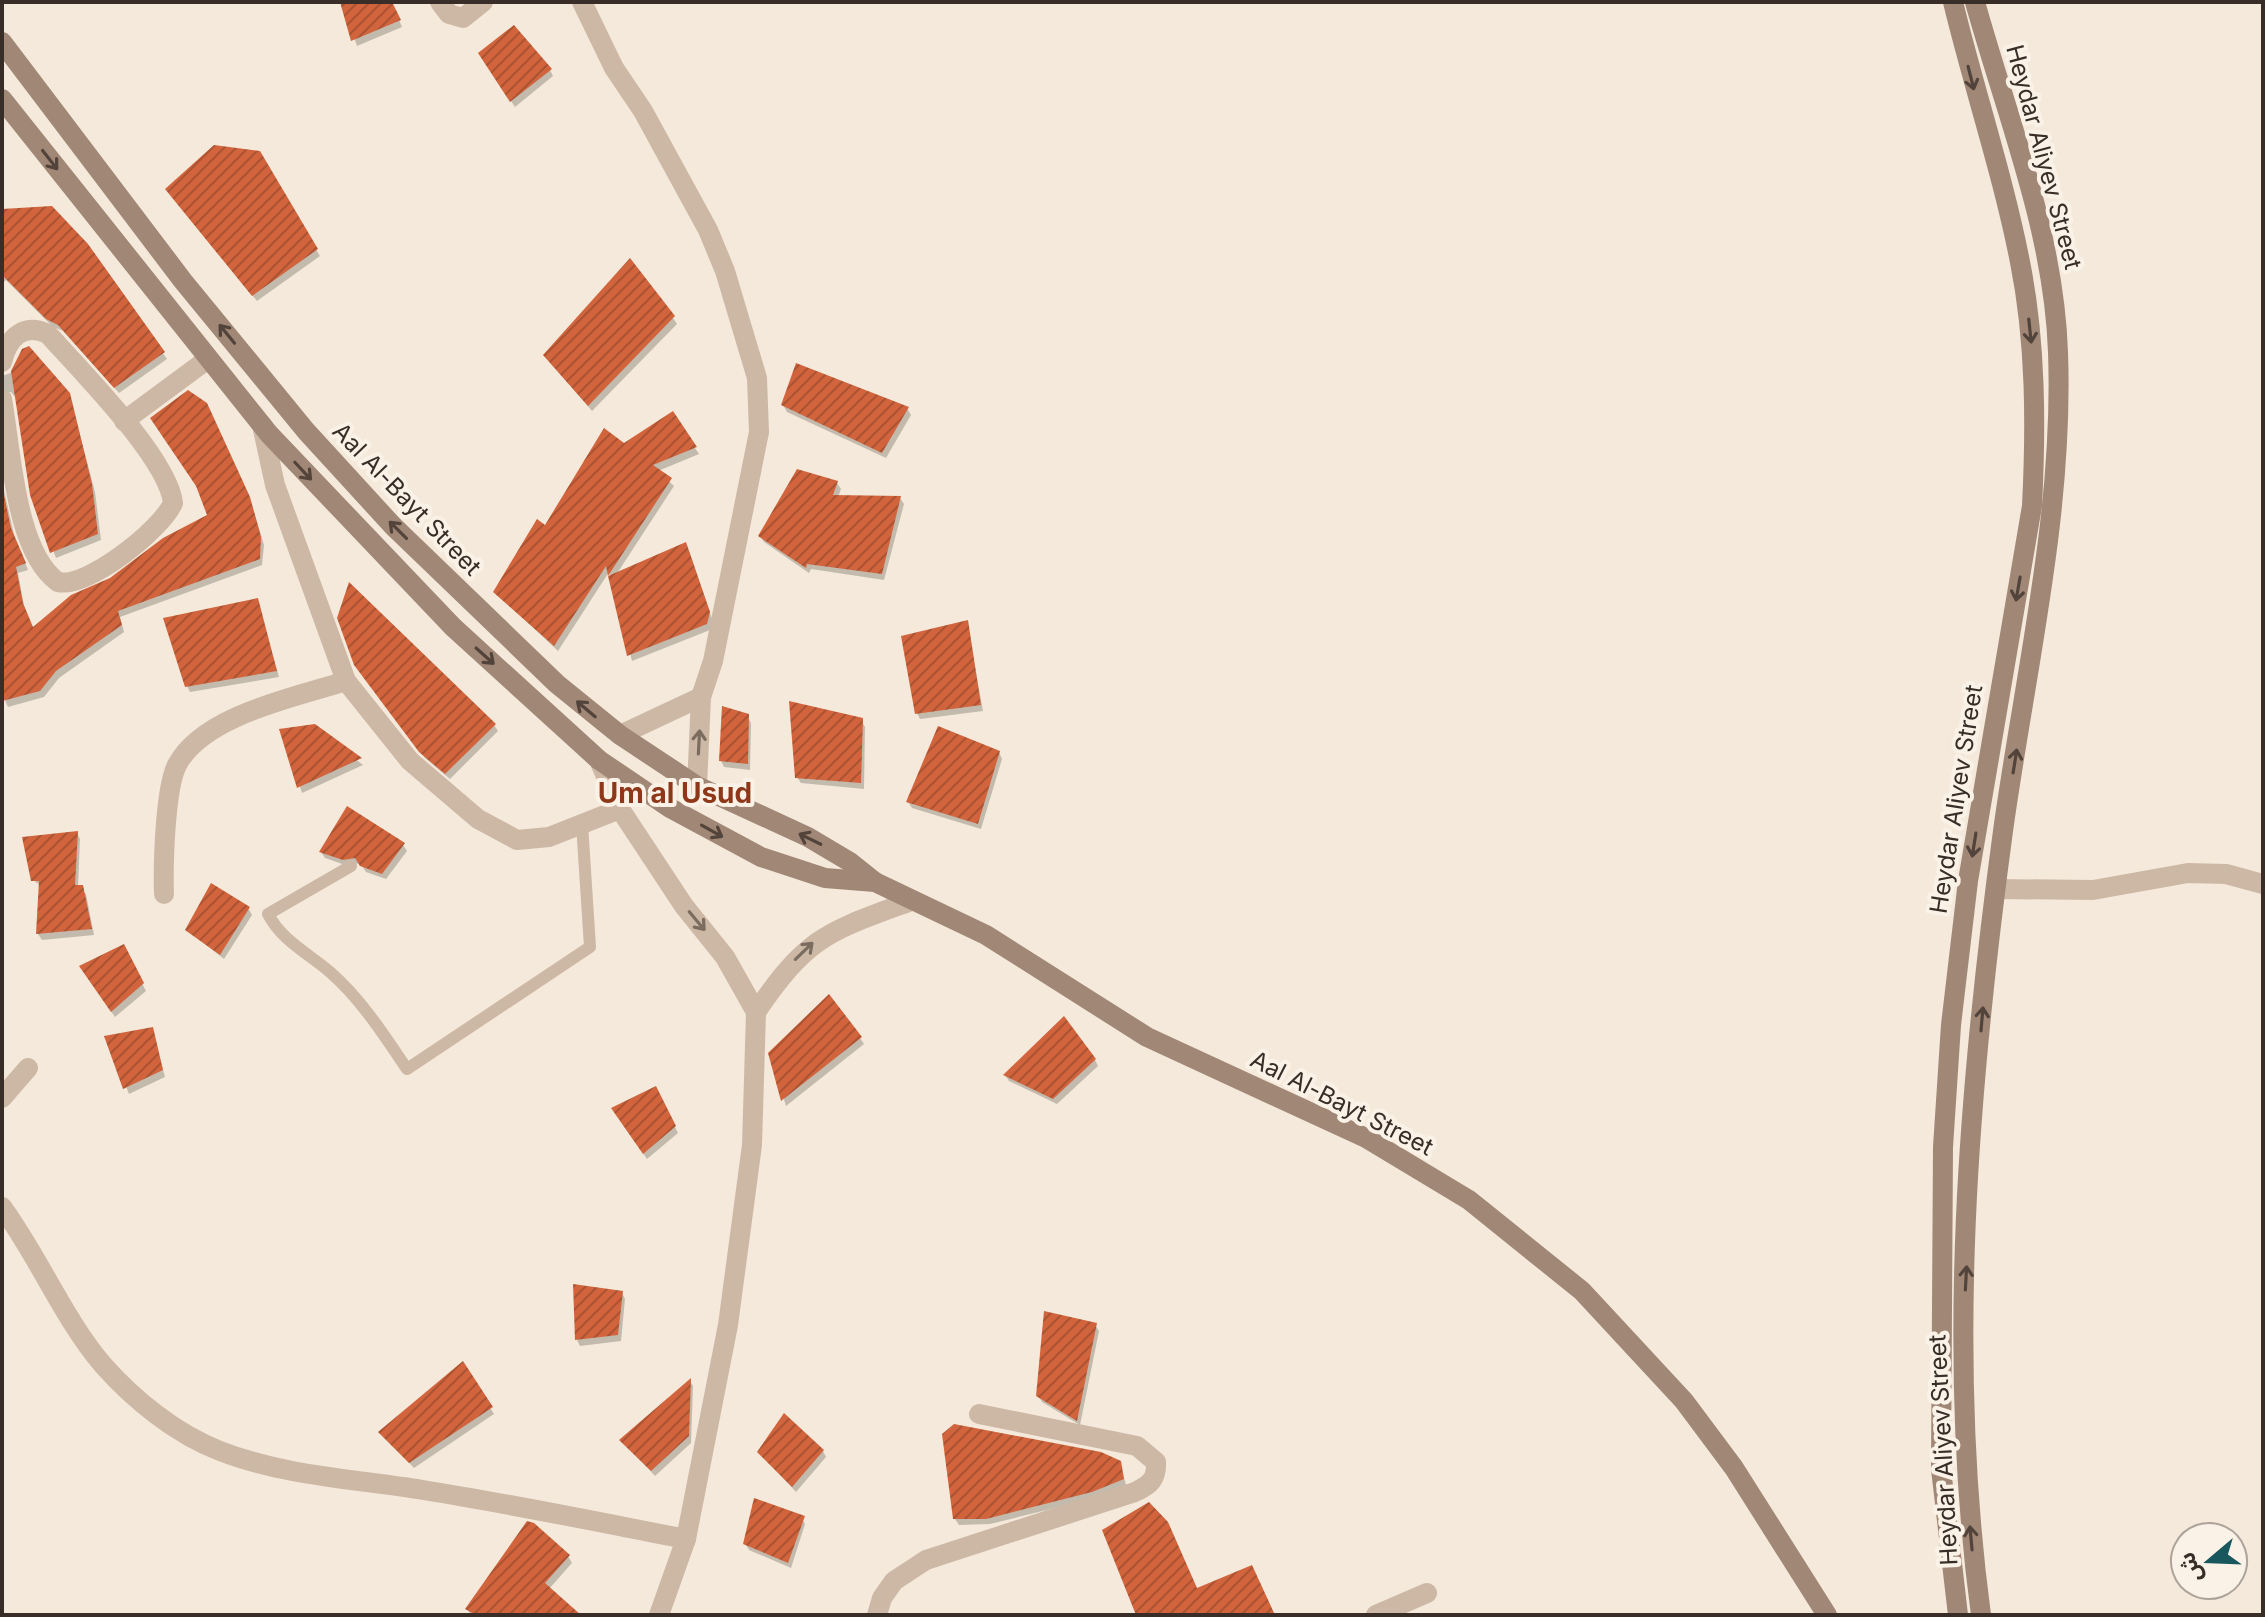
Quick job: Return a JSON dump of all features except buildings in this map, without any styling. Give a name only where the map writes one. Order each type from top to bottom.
[{"type":"street","points":[[440,2],[449,14],[463,18],[483,2]]},
{"type":"street","points":[[582,2],[614,68],[643,111],[708,230],[729,282],[757,378],[759,432],[713,661],[701,697],[697,786]]},
{"type":"street","name":"Heydar Aliyev Street","points":[[1953,2],[2021,264],[2031,335],[2035,456],[2029,530],[1970,865],[1951,1025],[1943,1147],[1941,1469],[1958,1615]]},
{"type":"street","name":"Heydar Aliyev Street","points":[[1975,2],[2041,228],[2058,349],[2058,436],[2049,520],[1988,944],[1968,1189],[1961,1348],[1967,1483],[1981,1615]]},
{"type":"street","name":"Aal Al-Bayt Street","points":[[2,42],[183,281],[306,431],[393,526],[557,684],[620,735],[697,786],[830,849],[875,882],[986,935],[1147,1037],[1366,1138],[1469,1200],[1525,1243],[1613,1322],[1684,1401],[1734,1468],[1827,1615]]},
{"type":"street","name":"Aal Al-Bayt Street","points":[[2,99],[262,425],[453,627],[599,760],[670,808],[761,857],[825,878],[875,882]]},
{"type":"street","points":[[2,362],[6,346],[15,335],[25,329],[37,329],[48,334],[124,421],[164,474],[173,503],[168,515],[153,531],[81,580],[65,584],[50,577],[35,556],[23,518],[2,399]]},
{"type":"street","points":[[124,421],[208,359]]},
{"type":"street","points":[[262,425],[275,485],[346,681],[410,761],[500,834],[517,840],[536,840],[620,809]]},
{"type":"street","points":[[164,894],[163,850],[176,766],[188,751],[221,723],[346,681]]},
{"type":"street","points":[[542,708],[557,684]]},
{"type":"street","points":[[620,735],[701,697]]},
{"type":"street","points":[[599,760],[620,809],[684,906],[725,957],[756,1012],[747,1195],[708,1442],[686,1539],[659,1615]]},
{"type":"street","points":[[1997,889],[2093,890],[2188,873],[2226,874],[2263,884]]},
{"type":"street","points":[[756,1012],[785,971],[814,941],[842,926],[911,901]]},
{"type":"street","points":[[2,1098],[28,1068]]},
{"type":"street","points":[[2,1207],[29,1244],[102,1364],[139,1400],[176,1428],[219,1451],[278,1468],[507,1504],[686,1539]]},
{"type":"street","points":[[877,1615],[882,1598],[894,1581],[926,1560],[1135,1492],[1149,1486],[1155,1478],[1156,1462],[1137,1446],[979,1414]]},
{"type":"street","points":[[1376,1615],[1427,1593]]},
{"type":"lane","points":[[351,866],[268,914],[277,931],[332,973],[376,1023],[407,1069],[590,947],[582,824]]},
{"type":"district","name":"Um al Usud","points":[[675,793]]}]
